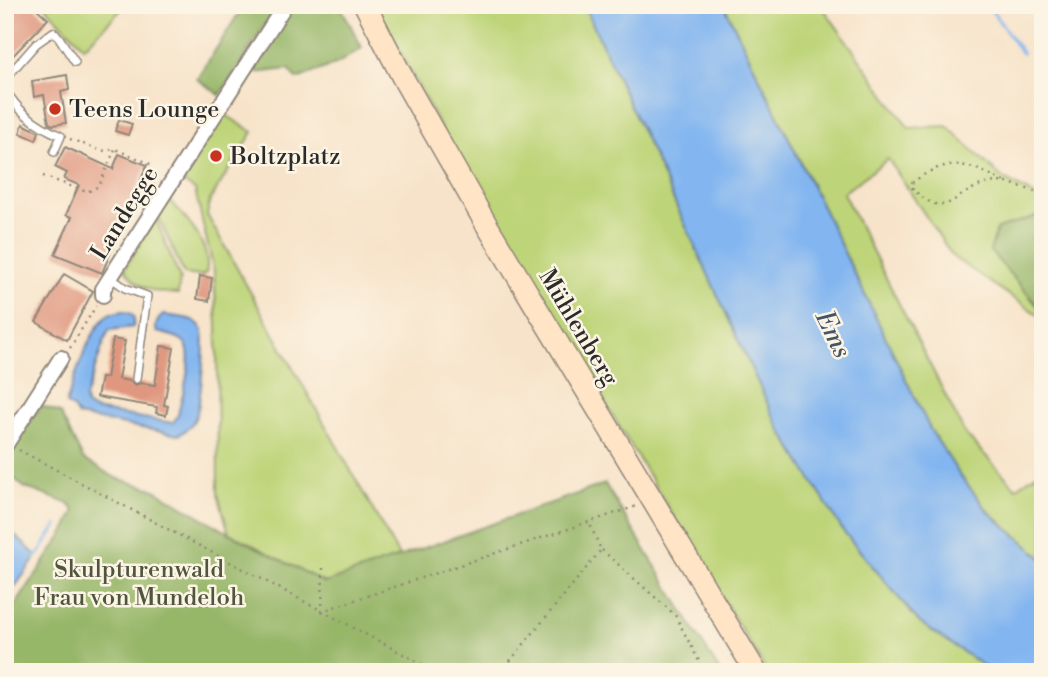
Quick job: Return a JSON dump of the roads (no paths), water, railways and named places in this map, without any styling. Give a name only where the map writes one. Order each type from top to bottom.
[{"type":"main road","name":"Mühlenberg","points":[[365,5],[404,80],[485,222],[756,672]]},
{"type":"street","name":"Landegge","points":[[103,295],[110,277],[285,5]]},
{"type":"street","points":[[6,445],[61,358]]},
{"type":"lane","points":[[5,79],[36,44],[52,32],[58,36],[75,62]]},
{"type":"lane","points":[[5,88],[9,97],[27,116],[43,128],[61,136],[54,152]]},
{"type":"lane","points":[[110,277],[125,288],[147,296],[135,379]]},
{"type":"water","name":"Ems","points":[[584,5],[724,5],[930,429],[959,474],[988,511],[1043,559],[1043,672],[993,672],[920,623],[843,531],[777,424]]},
{"type":"water","points":[[122,311],[132,314],[133,327],[109,330],[85,398],[86,405],[94,410],[173,423],[178,415],[185,387],[189,355],[183,341],[157,332],[156,325],[163,315],[190,319],[199,325],[203,335],[201,386],[195,419],[178,435],[78,416],[73,408],[66,404],[84,354],[97,329],[111,313]]},
{"type":"water","points":[[5,526],[37,556],[5,601]]},
{"type":"waterway","points":[[988,5],[1022,53]]},
{"type":"waterway","points":[[37,556],[57,525]]},
{"type":"place","name":"Teens Lounge","points":[[55,109]]},
{"type":"place","name":"Boltzplatz","points":[[216,156]]},
{"type":"park label","name":"Skulpturenwald Frau von Mundeloh","points":[[139,583]]}]
